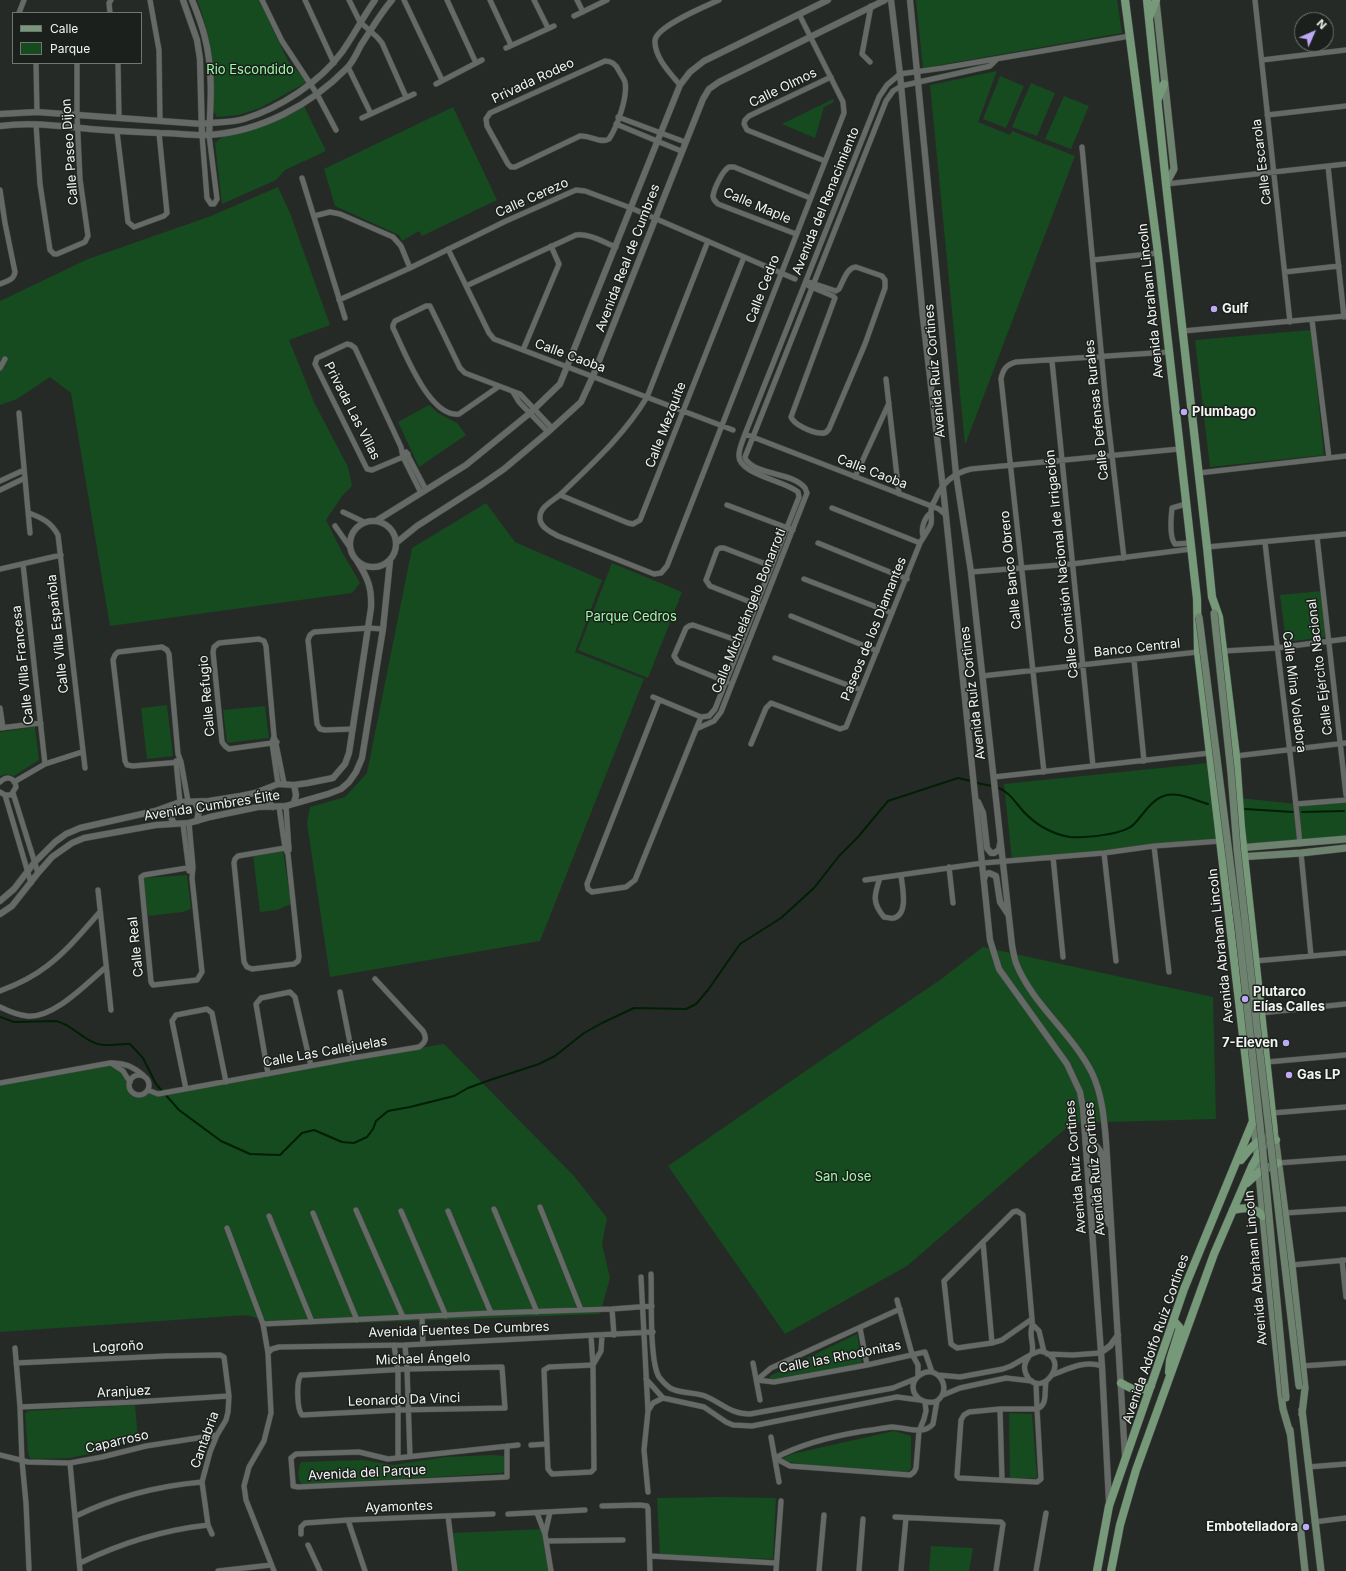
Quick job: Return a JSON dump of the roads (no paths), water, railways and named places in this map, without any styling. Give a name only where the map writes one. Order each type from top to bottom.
[{"type":"main road","name":"Avenida Abraham Lincoln","points":[[1125,0],[1158,253],[1199,617],[1239,932],[1263,1152],[1286,1398],[1305,1571]]},
{"type":"main road","points":[[1147,0],[1230,758],[1237,849],[1256,1028],[1321,1571]]},
{"type":"main road","points":[[1148,18],[1156,0]]},
{"type":"main road","points":[[1156,0],[1174,169],[1166,184]]},
{"type":"main road","points":[[1157,102],[1164,84]]},
{"type":"main road","points":[[1212,597],[1219,617],[1236,756],[1241,827],[1274,1136],[1292,1265],[1304,1388],[1302,1414]]},
{"type":"main road","name":"Avenida Abraham Lincoln","points":[[1197,599],[1198,652],[1256,1142],[1281,1395],[1283,1409],[1290,1433]]},
{"type":"main road","points":[[1219,829],[1226,834],[1232,834],[1241,827]]},
{"type":"main road","points":[[1221,845],[1244,847],[1300,844],[1346,839]]},
{"type":"main road","points":[[1223,859],[1346,848]]},
{"type":"main road","name":"Avenida Adolfo Ruíz Cortines","points":[[1097,1571],[1109,1506],[1187,1282],[1253,1121]]},
{"type":"main road","points":[[1233,1170],[1256,1142],[1266,1137],[1274,1136]]},
{"type":"main road","name":"Avenida Adolfo Ruíz Cortines","points":[[1111,1571],[1120,1525],[1131,1486],[1214,1254],[1257,1155],[1274,1136]]},
{"type":"main road","points":[[1243,1186],[1259,1172],[1278,1163]]},
{"type":"main road","points":[[1262,1201],[1268,1194],[1273,1192],[1282,1197]]},
{"type":"main road","points":[[1233,1210],[1250,1208],[1259,1212],[1263,1216]]},
{"type":"main road","points":[[1168,1382],[1170,1360],[1180,1328],[1174,1321]]},
{"type":"main road","points":[[1121,1383],[1137,1390],[1142,1390],[1151,1386]]},
{"type":"main road","points":[[1125,1462],[1131,1486]]},
{"type":"street","points":[[19,12],[24,0]]},
{"type":"street","points":[[150,0],[159,50],[160,121]]},
{"type":"street","points":[[183,0],[197,40],[200,59],[202,135],[207,198],[208,202],[214,204],[217,198],[209,135],[211,96],[206,39],[192,0]]},
{"type":"street","points":[[262,0],[282,41],[318,94],[336,130]]},
{"type":"street","points":[[305,0],[334,63]]},
{"type":"street","points":[[349,0],[360,22],[377,37],[385,50],[406,97]]},
{"type":"street","points":[[0,114],[37,112],[202,124],[237,120],[260,113],[290,98],[311,84],[334,63],[375,0]]},
{"type":"street","points":[[0,126],[36,124],[117,132],[202,135],[247,129],[297,107],[318,94],[348,67],[370,30],[392,0]]},
{"type":"street","points":[[404,0],[442,80]]},
{"type":"street","points":[[447,0],[476,63]]},
{"type":"street","points":[[490,0],[511,44]]},
{"type":"street","points":[[534,0],[548,28]]},
{"type":"street","points":[[577,0],[583,12]]},
{"type":"street","points":[[574,16],[608,0]]},
{"type":"street","points":[[680,85],[660,58],[656,49],[655,40],[657,35],[665,27],[719,0]]},
{"type":"street","name":"Avenida Real de Cumbres","points":[[376,521],[466,465],[532,411],[560,384],[680,85],[690,72],[704,61],[828,0]]},
{"type":"street","name":"Avenida Real de Cumbres","points":[[396,543],[417,526],[504,469],[581,402],[593,376],[702,99],[709,89],[744,69],[811,38],[885,0]]},
{"type":"street","name":"Avenida Ruíz Cortines","points":[[891,0],[900,74],[923,318],[946,515],[984,879],[988,932]]},
{"type":"street","name":"Avenida Ruíz Cortines","points":[[910,0],[956,474],[971,572],[1009,915],[1016,962],[1024,979],[1091,1073],[1097,1087],[1104,1117],[1125,1462]]},
{"type":"street","name":"Calle Escarola","points":[[1255,0],[1290,322]]},
{"type":"street","points":[[870,62],[862,54],[871,6]]},
{"type":"street","name":"Calle Cedro","points":[[560,495],[547,505],[541,513],[540,517],[543,527],[558,536],[654,574],[661,573],[667,566],[844,113],[843,102],[799,14]]},
{"type":"street","points":[[506,48],[511,44],[554,26]]},
{"type":"street","points":[[900,74],[1130,36]]},
{"type":"street","points":[[1262,60],[1346,50]]},
{"type":"street","points":[[900,86],[986,67],[997,59]]},
{"type":"street","points":[[436,84],[482,60]]},
{"type":"street","name":"Privada Rodeo","points":[[605,61],[610,61],[618,67],[624,81],[625,97],[618,117],[611,135],[606,141],[588,136],[580,136],[515,167],[508,164],[487,126],[486,119],[490,113],[605,61]]},
{"type":"street","points":[[36,64],[37,112]]},
{"type":"street","name":"Calle Paseo Dijon","points":[[36,124],[40,184],[50,250],[54,254],[57,254],[85,242],[88,239],[80,179],[77,115],[77,64]]},
{"type":"street","points":[[118,64],[119,118]]},
{"type":"street","points":[[348,67],[371,114]]},
{"type":"street","name":"Avenida del Renacimiento","points":[[740,460],[739,455],[745,434],[879,97],[887,85],[900,74]]},
{"type":"street","name":"Calle Olmos","points":[[825,161],[747,130],[744,124],[745,120],[749,116],[830,77]]},
{"type":"street","name":"Avenida del Renacimiento","points":[[746,460],[745,457],[886,100],[893,91],[900,86]]},
{"type":"street","points":[[362,118],[414,94]]},
{"type":"street","points":[[1267,115],[1346,106]]},
{"type":"street","points":[[618,117],[685,142]]},
{"type":"street","points":[[616,124],[682,151]]},
{"type":"street","points":[[117,132],[128,222],[134,227],[164,216],[167,213],[159,133]]},
{"type":"street","name":"Calle Defensas Rurales","points":[[1082,147],[1112,456],[1124,558]]},
{"type":"street","points":[[1166,184],[1346,164]]},
{"type":"street","points":[[1183,331],[1345,316],[1328,166]]},
{"type":"street","name":"Calle Maple","points":[[796,234],[718,204],[714,201],[713,196],[725,169],[734,167],[810,198]]},
{"type":"street","points":[[302,178],[345,318]]},
{"type":"street","points":[[0,190],[15,272],[15,276],[11,280],[0,284]]},
{"type":"street","name":"Calle Cerezo","points":[[339,300],[410,268],[520,214],[576,190],[585,191],[631,208],[795,279]]},
{"type":"street","points":[[314,216],[330,212],[340,214],[393,237],[402,246],[410,268]]},
{"type":"street","points":[[466,286],[576,235],[582,234],[616,247]]},
{"type":"street","points":[[822,238],[829,242]]},
{"type":"street","points":[[560,495],[622,434],[636,416],[647,397],[708,241]]},
{"type":"street","points":[[523,350],[559,264],[551,246]]},
{"type":"street","name":"Calle Caoba","points":[[448,249],[489,333],[500,342],[567,366],[733,430]]},
{"type":"street","points":[[1093,260],[1158,253]]},
{"type":"street","name":"Calle Mezquite","points":[[560,495],[628,523],[637,523],[640,520],[744,256]]},
{"type":"street","points":[[1285,272],[1339,266]]},
{"type":"street","points":[[806,283],[838,290],[849,269],[853,267],[882,276],[886,284],[864,344],[829,429],[825,433],[795,424],[791,417],[836,298],[813,285]]},
{"type":"street","points":[[498,386],[459,414],[453,414],[441,408],[423,390],[393,328],[393,325],[395,322],[426,306],[430,306],[460,368],[465,373],[520,394],[532,411],[550,430]]},
{"type":"street","points":[[1312,320],[1329,458]]},
{"type":"street","name":"Privada Las Villas","points":[[405,456],[372,470],[367,469],[315,364],[317,358],[347,344],[355,348],[405,456],[423,491]]},
{"type":"street","points":[[1052,361],[1169,352]]},
{"type":"street","points":[[0,368],[5,359]]},
{"type":"street","name":"Calle Banco Obrero","points":[[1044,772],[1001,379],[1005,367],[1010,364],[1016,362],[1052,361]]},
{"type":"street","name":"Calle Comisión Nacional de Irrigación","points":[[1052,361],[1093,766]]},
{"type":"street","points":[[886,379],[899,494]]},
{"type":"street","points":[[855,477],[889,403]]},
{"type":"street","points":[[19,413],[30,533]]},
{"type":"street","name":"Calle Caoba","points":[[745,434],[899,494],[932,510],[942,511],[946,515]]},
{"type":"street","points":[[942,486],[947,480],[956,474],[967,470],[1179,449]]},
{"type":"street","points":[[1199,473],[1346,456]]},
{"type":"street","points":[[740,460],[746,460],[752,466],[798,482],[805,488],[798,492],[790,487],[750,470],[742,465],[740,460]]},
{"type":"street","points":[[0,481],[24,470]]},
{"type":"street","points":[[0,490],[25,478]]},
{"type":"street","name":"Paseos de los Diamantes","points":[[751,744],[766,708],[771,703],[840,729],[844,729],[846,727],[907,579],[920,543],[923,536],[928,531],[931,523],[932,510],[939,490],[942,486]]},
{"type":"street","name":"Calle Michelángelo Bonarroti","points":[[696,729],[709,724],[718,717],[794,530],[806,498],[807,493],[805,488]]},
{"type":"street","name":"Calle Michelángelo Bonarroti","points":[[701,717],[709,716],[716,709],[725,681],[742,642],[799,497],[798,492]]},
{"type":"street","points":[[1186,504],[1172,508],[1170,523],[1173,541],[1175,544],[1191,546]]},
{"type":"street","points":[[727,505],[794,530]]},
{"type":"street","points":[[832,508],[920,543]]},
{"type":"street","points":[[343,512],[364,522]]},
{"type":"street","name":"Calle Villa Española","points":[[29,514],[43,518],[53,526],[58,535],[85,768]]},
{"type":"street","points":[[349,546],[353,532],[364,522],[376,521],[383,523],[390,528],[394,535],[396,543],[395,552],[390,561],[382,566],[373,568],[364,566],[357,561]]},
{"type":"street","points":[[335,526],[349,546],[352,555],[367,577],[370,588],[371,608],[349,753],[345,764],[333,778],[341,789]]},
{"type":"street","points":[[1207,547],[1346,534]]},
{"type":"street","name":"Calle Ejército Nacional","points":[[1317,537],[1328,641],[1343,744],[1346,794]]},
{"type":"street","name":"Calle Mina Voladora","points":[[1265,542],[1276,648],[1290,749],[1300,844]]},
{"type":"street","points":[[818,543],[907,579]]},
{"type":"street","points":[[971,572],[1072,564],[1124,558],[1191,546]]},
{"type":"street","points":[[762,607],[708,584],[706,580],[717,550],[720,548],[724,548],[771,566]]},
{"type":"street","points":[[0,568],[61,555]]},
{"type":"street","name":"Avenida Cumbres Élite","points":[[0,914],[12,906],[52,857],[72,843],[84,838],[156,825],[186,824],[239,810],[258,807],[279,807],[328,794],[341,789],[349,782],[356,772],[362,758],[383,629],[390,561]]},
{"type":"street","name":"Calle Villa Francesa","points":[[23,564],[44,764]]},
{"type":"street","points":[[804,579],[892,613]]},
{"type":"street","points":[[791,616],[877,651]]},
{"type":"street","points":[[732,684],[678,662],[675,660],[674,656],[686,628],[693,625],[742,642]]},
{"type":"street","points":[[353,729],[325,730],[320,729],[317,724],[308,640],[310,635],[314,632],[368,628],[383,629]]},
{"type":"street","name":"Calle Refugio","points":[[274,742],[229,749],[222,742],[213,652],[214,647],[219,644],[259,639],[264,641],[266,646],[274,742],[281,784]]},
{"type":"street","points":[[1224,651],[1276,648],[1346,639]]},
{"type":"street","points":[[178,762],[133,766],[127,765],[125,761],[113,660],[118,652],[162,648],[167,650],[169,654],[178,754],[180,802]]},
{"type":"street","name":"Banco Central","points":[[982,676],[1083,666],[1198,652]]},
{"type":"street","points":[[775,658],[861,690]]},
{"type":"street","points":[[1134,660],[1144,761]]},
{"type":"street","points":[[652,697],[701,717],[635,880],[626,887],[592,892],[588,889],[587,884],[659,700]]},
{"type":"street","points":[[0,708],[1,728],[40,723]]},
{"type":"street","points":[[1236,756],[1343,744]]},
{"type":"street","points":[[14,782],[44,764],[82,752]]},
{"type":"street","points":[[994,777],[1210,753]]},
{"type":"street","points":[[178,762],[188,801]]},
{"type":"street","points":[[0,782],[7,778],[14,782],[16,787],[13,793],[22,826],[38,873]]},
{"type":"street","name":"Avenida Cumbres Élite","points":[[0,902],[14,889],[34,863],[55,842],[66,834],[80,828],[155,811],[180,802],[196,802],[247,795],[281,784],[294,785],[333,778]]},
{"type":"street","points":[[294,785],[296,795],[294,803]]},
{"type":"street","points":[[269,788],[267,794],[268,799],[279,807],[287,848],[299,957],[298,961],[294,964],[252,969],[247,967],[244,962],[234,863],[235,859],[238,856],[287,848]]},
{"type":"street","points":[[0,792],[5,795],[31,883]]},
{"type":"street","points":[[5,795],[13,793]]},
{"type":"street","points":[[975,795],[983,813],[987,848],[991,853],[997,852],[1001,842]]},
{"type":"street","points":[[1296,804],[1346,800]]},
{"type":"street","points":[[196,802],[199,811],[197,821]]},
{"type":"street","points":[[172,806],[170,816],[174,824]]},
{"type":"street","points":[[108,822],[110,833]]},
{"type":"street","name":"Calle Real","points":[[186,824],[202,972],[197,980],[153,985],[151,982],[141,877],[144,875],[190,868]]},
{"type":"street","points":[[14,827],[22,826]]},
{"type":"street","points":[[864,880],[982,863],[1104,853],[1154,846],[1221,845]]},
{"type":"street","points":[[1154,846],[1169,972]]},
{"type":"street","points":[[1104,853],[1116,961]]},
{"type":"street","points":[[1301,853],[1311,956]]},
{"type":"street","points":[[1053,857],[1063,957]]},
{"type":"street","points":[[950,867],[953,903]]},
{"type":"street","points":[[984,879],[986,874],[989,873],[996,876],[1000,902],[1009,915]]},
{"type":"street","points":[[880,878],[876,890],[875,900],[877,909],[884,917],[894,918],[900,914],[904,906],[901,875]]},
{"type":"street","points":[[98,890],[99,913],[111,1010]]},
{"type":"street","points":[[0,991],[33,976],[47,966],[61,954],[99,913]]},
{"type":"street","name":"Avenida Ruiz Cortines","points":[[988,932],[999,969],[1067,1064],[1080,1092],[1084,1108],[1087,1143],[1100,1353]]},
{"type":"street","points":[[1255,961],[1346,953]]},
{"type":"street","points":[[0,1007],[10,1012],[28,1016],[43,1014],[62,1004],[105,968]]},
{"type":"street","name":"Calle Las Callejuelas","points":[[148,1090],[158,1094],[419,1047],[425,1041],[423,1031],[374,979]]},
{"type":"street","points":[[268,1074],[256,1004],[261,998],[290,992],[295,997],[311,1066]]},
{"type":"street","points":[[340,992],[353,1058]]},
{"type":"street","points":[[1261,1013],[1346,1004]]},
{"type":"street","points":[[186,1089],[172,1021],[176,1015],[207,1009],[212,1013],[226,1082]]},
{"type":"street","points":[[1267,1062],[1346,1055]]},
{"type":"street","points":[[0,1083],[110,1063],[119,1062],[129,1066],[143,1075],[149,1082],[148,1090],[141,1094],[135,1093],[130,1088],[130,1082],[123,1071],[110,1063]]},
{"type":"street","points":[[130,1082],[136,1075],[143,1075]]},
{"type":"street","points":[[1272,1113],[1346,1107]]},
{"type":"street","points":[[1087,1143],[1094,1144],[1099,1148],[1101,1153],[1106,1216],[1111,1230]]},
{"type":"street","points":[[1278,1163],[1346,1158]]},
{"type":"street","points":[[540,1207],[581,1310]]},
{"type":"street","points":[[494,1209],[537,1312]]},
{"type":"street","points":[[1285,1213],[1346,1209]]},
{"type":"street","points":[[356,1210],[403,1317]]},
{"type":"street","points":[[401,1211],[446,1316]]},
{"type":"street","points":[[448,1211],[491,1313]]},
{"type":"street","points":[[1033,1322],[1006,1338],[992,1344],[957,1348],[951,1344],[944,1280],[1013,1212],[1021,1212],[1023,1215],[1033,1322],[1031,1332],[1033,1346],[1024,1369],[1034,1382],[1037,1409],[1041,1479],[1037,1482],[961,1479],[957,1476],[961,1420],[964,1415],[969,1412],[1000,1409],[1037,1409],[1044,1405],[1046,1382],[1054,1372],[1054,1364],[1046,1353],[1039,1331],[1033,1322]]},
{"type":"street","points":[[313,1213],[357,1320]]},
{"type":"street","points":[[269,1216],[312,1322]]},
{"type":"street","points":[[227,1228],[263,1324],[266,1336],[271,1413],[264,1440],[249,1467],[244,1486],[246,1500],[274,1571]]},
{"type":"street","points":[[983,1242],[992,1344]]},
{"type":"street","points":[[1292,1265],[1344,1260],[1346,1297]]},
{"type":"street","points":[[651,1274],[653,1332],[656,1366],[659,1377],[664,1383],[675,1390],[708,1397],[729,1410],[737,1413],[750,1414],[893,1388],[917,1378],[924,1372],[960,1377],[1003,1369],[1035,1352],[1073,1355],[1100,1353]]},
{"type":"street","points":[[641,1277],[648,1411],[644,1450],[648,1492]]},
{"type":"street","points":[[776,1458],[790,1466],[909,1475],[913,1473],[916,1468],[919,1431],[926,1411],[922,1401],[914,1390],[918,1365],[912,1354],[900,1309],[896,1300]]},
{"type":"street","points":[[263,1324],[652,1306]]},
{"type":"street","points":[[612,1309],[614,1335]]},
{"type":"street","points":[[757,1380],[771,1368],[900,1309]]},
{"type":"street","points":[[422,1317],[423,1344]]},
{"type":"street","points":[[860,1328],[867,1365]]},
{"type":"street","name":"Avenida Fuentes De Cumbres","points":[[268,1353],[272,1349],[279,1347],[405,1345],[653,1332]]},
{"type":"street","points":[[593,1365],[602,1351],[602,1335]]},
{"type":"street","points":[[1090,1363],[1110,1346],[1118,1335]]},
{"type":"street","points":[[591,1336],[593,1365],[594,1469],[591,1472],[550,1473],[548,1469],[544,1370],[549,1367],[593,1365]]},
{"type":"street","points":[[394,1345],[398,1371],[398,1458]]},
{"type":"street","points":[[405,1345],[410,1456]]},
{"type":"street","points":[[14,1348],[20,1407],[29,1568]]},
{"type":"street","name":"Calle las Rhodonitas","points":[[757,1380],[774,1382],[867,1365],[925,1352],[927,1354],[932,1372]]},
{"type":"street","points":[[1100,1353],[1102,1366],[1109,1506]]},
{"type":"street","name":"Logroño","points":[[16,1363],[220,1355]]},
{"type":"street","name":"Cantabria","points":[[212,1534],[208,1525],[202,1482],[217,1436],[226,1420],[229,1396],[225,1359],[224,1356],[220,1355]]},
{"type":"street","points":[[752,1363],[757,1380],[760,1400]]},
{"type":"street","points":[[1052,1375],[1074,1366],[1090,1363],[1102,1366]]},
{"type":"street","points":[[1302,1366],[1346,1363]]},
{"type":"street","name":"Michael Ángelo","points":[[304,1414],[301,1414],[299,1410],[298,1380],[304,1374],[502,1367],[505,1408]]},
{"type":"street","points":[[938,1375],[944,1384],[943,1395]]},
{"type":"street","points":[[776,1458],[792,1449],[834,1436],[890,1427],[902,1427],[919,1431],[930,1427],[933,1424],[937,1401],[943,1395],[960,1388],[1006,1378],[1046,1382]]},
{"type":"street","points":[[646,1379],[663,1398],[704,1407],[733,1425],[752,1426],[897,1397],[922,1401],[937,1401]]},
{"type":"street","name":"Aranjuez","points":[[20,1407],[229,1396]]},
{"type":"street","points":[[648,1411],[653,1403],[663,1398]]},
{"type":"street","name":"Leonardo Da Vinci","points":[[304,1414],[505,1408]]},
{"type":"street","points":[[1000,1409],[1002,1480]]},
{"type":"street","name":"Caparroso","points":[[0,1455],[22,1461],[47,1464],[70,1463],[146,1446],[217,1436]]},
{"type":"street","points":[[771,1437],[776,1458],[779,1482]]},
{"type":"street","points":[[531,1445],[547,1444]]},
{"type":"street","name":"Avenida del Parque","points":[[507,1446],[507,1476],[298,1487],[294,1486],[292,1483],[291,1458],[296,1454],[359,1452],[388,1459],[410,1456],[507,1446],[518,1445]]},
{"type":"street","points":[[70,1463],[80,1571]]},
{"type":"street","points":[[1308,1467],[1346,1464]]},
{"type":"street","points":[[76,1516],[120,1498],[164,1487],[202,1482]]},
{"type":"street","points":[[776,1571],[781,1501]]},
{"type":"street","points":[[602,1506],[645,1505],[648,1509],[650,1571]]},
{"type":"street","points":[[508,1514],[585,1510]]},
{"type":"street","points":[[545,1534],[550,1512]]},
{"type":"street","points":[[537,1513],[545,1534],[551,1571]]},
{"type":"street","points":[[1036,1571],[1046,1513]]},
{"type":"street","name":"Ayamontes","points":[[301,1534],[301,1526],[305,1523],[493,1514]]},
{"type":"street","points":[[819,1571],[824,1515]]},
{"type":"street","points":[[448,1516],[455,1571]]},
{"type":"street","points":[[895,1517],[999,1521],[1004,1524],[996,1571]]},
{"type":"street","points":[[901,1571],[906,1518]]},
{"type":"street","points":[[1314,1522],[1346,1518]]},
{"type":"street","points":[[859,1571],[863,1519]]},
{"type":"street","points":[[348,1520],[365,1571]]},
{"type":"street","points":[[80,1563],[103,1552],[137,1539],[165,1531],[208,1525]]},
{"type":"street","points":[[546,1541],[623,1540]]},
{"type":"street","points":[[308,1545],[320,1571]]},
{"type":"street","points":[[650,1556],[776,1564]]},
{"type":"street","points":[[218,1571],[271,1565]]},
{"type":"waterway","points":[[0,1017],[14,1022],[56,1021],[66,1025],[90,1041],[99,1044],[130,1044],[143,1058],[156,1084],[179,1110],[221,1141],[250,1154],[280,1155],[302,1133],[314,1130],[342,1142],[354,1143],[367,1137],[373,1129],[376,1121],[388,1111],[454,1096],[468,1088],[539,1064],[555,1056],[584,1033],[634,1008],[686,1009],[696,1004],[708,990],[740,944],[781,918],[814,888],[839,856],[858,837],[888,801],[958,778],[971,781]]},
{"type":"waterway","points":[[977,783],[992,786]]},
{"type":"waterway","points":[[999,788],[1009,795],[1023,811],[1038,824],[1057,834],[1070,837],[1103,835],[1128,828],[1136,822],[1153,802],[1167,795],[1185,796],[1208,804]]},
{"type":"waterway","points":[[1245,809],[1293,812]]},
{"type":"waterway","points":[[1302,812],[1344,811]]},
{"type":"place","name":"Gulf","points":[[1214,309]]},
{"type":"place","name":"Plumbago","points":[[1184,412]]},
{"type":"place","name":"Plutarco Elías Calles","points":[[1245,999]]},
{"type":"place","name":"7-Eleven","points":[[1286,1043]]},
{"type":"place","name":"Gas LP","points":[[1289,1075]]},
{"type":"place","name":"Embotelladora","points":[[1306,1527]]},
{"type":"park label","name":"Rio Escondido","points":[[250,70]]},
{"type":"park label","name":"Parque Cedros","points":[[631,617]]},
{"type":"park label","name":"San Jose","points":[[843,1177]]}]
